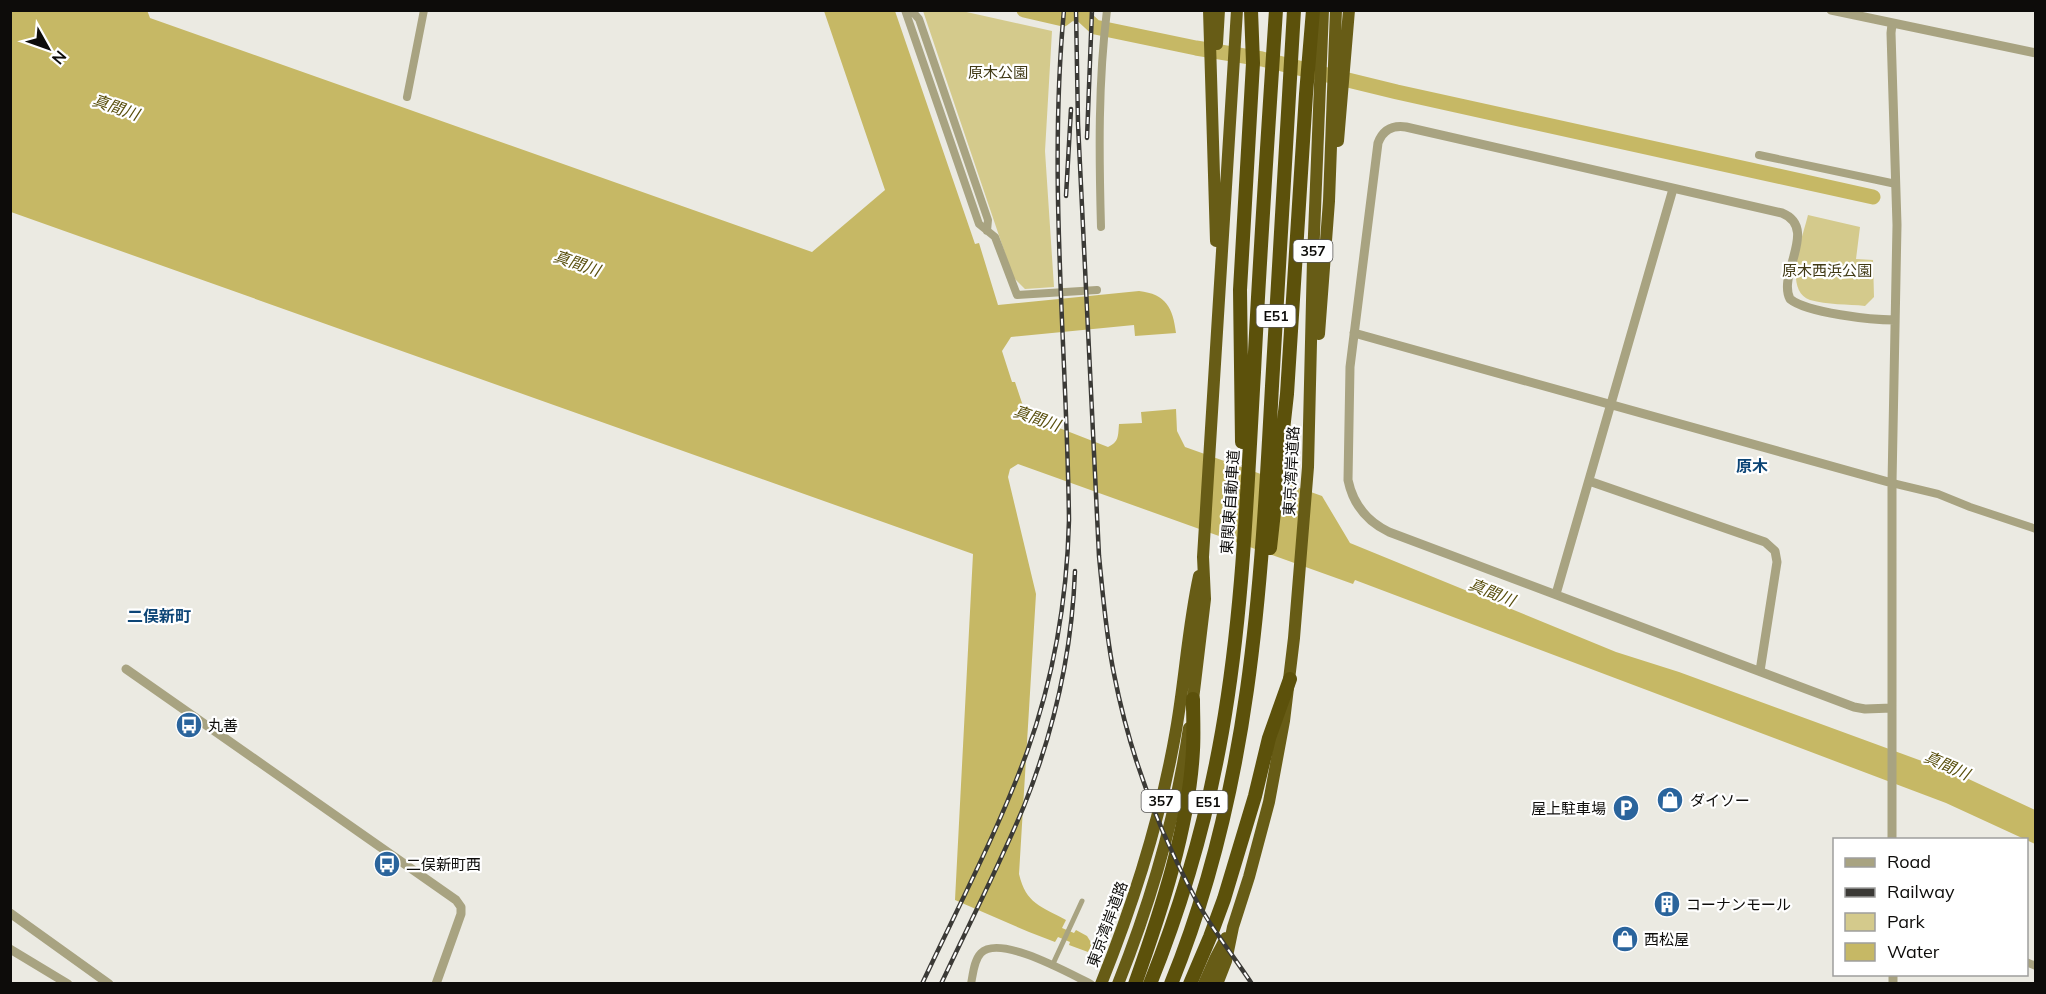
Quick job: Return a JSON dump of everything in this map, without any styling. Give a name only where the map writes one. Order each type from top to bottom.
[{"type":"highway","points":[[1244,531],[1240,290],[1253,63],[1251,10]]},
{"type":"highway","name":"東関東自動車道","points":[[1150,984],[1182,894],[1210,793],[1226,710],[1238,614],[1244,531],[1276,10]]},
{"type":"highway","name":"E51","points":[[1171,984],[1204,888],[1229,797],[1241,733],[1256,621],[1294,10]]},
{"type":"highway","points":[[1256,621],[1274,527],[1282,453],[1313,10]]},
{"type":"highway","name":"東京湾岸道路","points":[[1217,984],[1226,961],[1233,927],[1269,802],[1290,679],[1308,467],[1323,10]]},
{"type":"highway","points":[[1308,467],[1329,201],[1336,166],[1343,104],[1341,36],[1336,10]]},
{"type":"highway","points":[[1341,36],[1349,10]]},
{"type":"highway","name":"東京湾岸道路","points":[[1118,984],[1147,904],[1172,820],[1193,699],[1237,11]]},
{"type":"highway","points":[[1214,13],[1214,194],[1219,305]]},
{"type":"highway","name":"東京湾岸道路","points":[[1101,984],[1133,898],[1162,794],[1198,612]]},
{"type":"highway","points":[[1190,984],[1221,908],[1255,796],[1269,738],[1290,679]]},
{"type":"highway","points":[[1135,984],[1168,884],[1184,817],[1193,751],[1193,699]]},
{"type":"highway","name":"東京湾岸道路","points":[[1204,984],[1233,927]]},
{"type":"street","points":[[407,97],[424,10]]},
{"type":"street","points":[[905,10],[979,224],[994,237],[1017,295],[1097,290]]},
{"type":"street","points":[[911,10],[919,18],[988,220],[987,231]]},
{"type":"street","points":[[1101,227],[1099,141],[1102,50],[1107,10]]},
{"type":"street","points":[[1832,11],[2036,53]]},
{"type":"street","points":[[1892,24],[1897,225],[1892,483],[1893,838]]},
{"type":"street","points":[[1892,708],[1859,708],[1389,532],[1374,524],[1361,511],[1350,489],[1348,470],[1350,367],[1378,143],[1388,129],[1406,127],[1782,213],[1796,225],[1797,238],[1787,288],[1790,299],[1796,304],[1866,320],[1895,320]]},
{"type":"street","points":[[1759,155],[1896,184]]},
{"type":"street","points":[[1556,594],[1673,189]]},
{"type":"street","points":[[1354,333],[1938,494],[2036,529]]},
{"type":"street","points":[[1589,481],[1765,542],[1772,547],[1777,562],[1760,671]]},
{"type":"street","points":[[126,669],[456,900],[461,907],[461,914],[436,984]]},
{"type":"street","points":[[1052,966],[1082,901]]},
{"type":"street","points":[[10,913],[110,984]]},
{"type":"street","points":[[970,984],[977,959],[981,953],[991,948],[1012,949],[1091,984]]},
{"type":"street","points":[[10,949],[68,984]]},
{"type":"green space","name":"原木公園","points":[[923,11],[962,11],[1052,31],[1045,151],[1054,287],[1025,289],[1013,277]]},
{"type":"green space","name":"原木西浜公園","points":[[1808,215],[1860,227],[1856,259],[1873,260],[1874,297],[1865,306],[1817,302],[1802,294],[1797,285],[1796,274],[1799,248]]},
{"type":"water","name":"真間川","points":[[147,10],[150,18],[812,252],[885,190],[824,11],[895,11],[975,244],[979,243],[998,305],[1139,291],[1156,295],[1162,299],[1173,316],[1176,333],[1135,336],[1134,325],[1011,337],[1002,351],[1026,415],[1108,447],[1116,441],[1119,424],[1142,423],[1141,412],[1176,409],[1177,431],[1185,447],[1322,496],[1350,543],[1616,652],[1679,672],[1960,775],[2035,810],[2035,844],[2028,841],[2028,838],[2022,838],[1946,803],[1355,580],[1353,584],[1018,464],[1010,469],[1008,477],[1036,594],[1019,874],[1030,898],[1066,920],[1062,928],[1074,933],[1076,930],[1087,936],[1092,944],[1088,952],[1069,945],[1070,942],[1058,937],[1055,942],[1029,932],[955,900],[973,554],[11,212],[11,11]]},
{"type":"waterway","points":[[1024,10],[1063,19],[1071,13],[1082,15],[1095,27],[1262,59],[1397,92],[1873,197]]},
{"type":"railway","points":[[922,984],[991,840],[1027,752],[1045,695],[1062,608],[1069,520],[1058,201],[1060,74],[1064,10]]},
{"type":"railway","points":[[1076,10],[1078,124],[1099,556],[1111,659],[1120,703],[1136,760],[1156,816],[1200,907],[1252,984]]},
{"type":"railway","points":[[1087,138],[1092,10]]},
{"type":"railway","points":[[1066,196],[1071,109]]},
{"type":"railway","points":[[941,984],[994,873],[1035,778],[1060,690],[1070,631],[1075,571]]},
{"type":"place","name":"丸善","points":[[189,725]]},
{"type":"place","name":"ダイソー","points":[[1670,800]]},
{"type":"place","name":"屋上駐車場","points":[[1626,808]]},
{"type":"place","name":"二俣新町西","points":[[387,864]]},
{"type":"place","name":"コーナンモール","points":[[1667,904]]},
{"type":"place","name":"西松屋","points":[[1625,939]]},
{"type":"district","name":"原木","points":[[1752,466]]},
{"type":"district","name":"二俣新町","points":[[159,616]]}]
